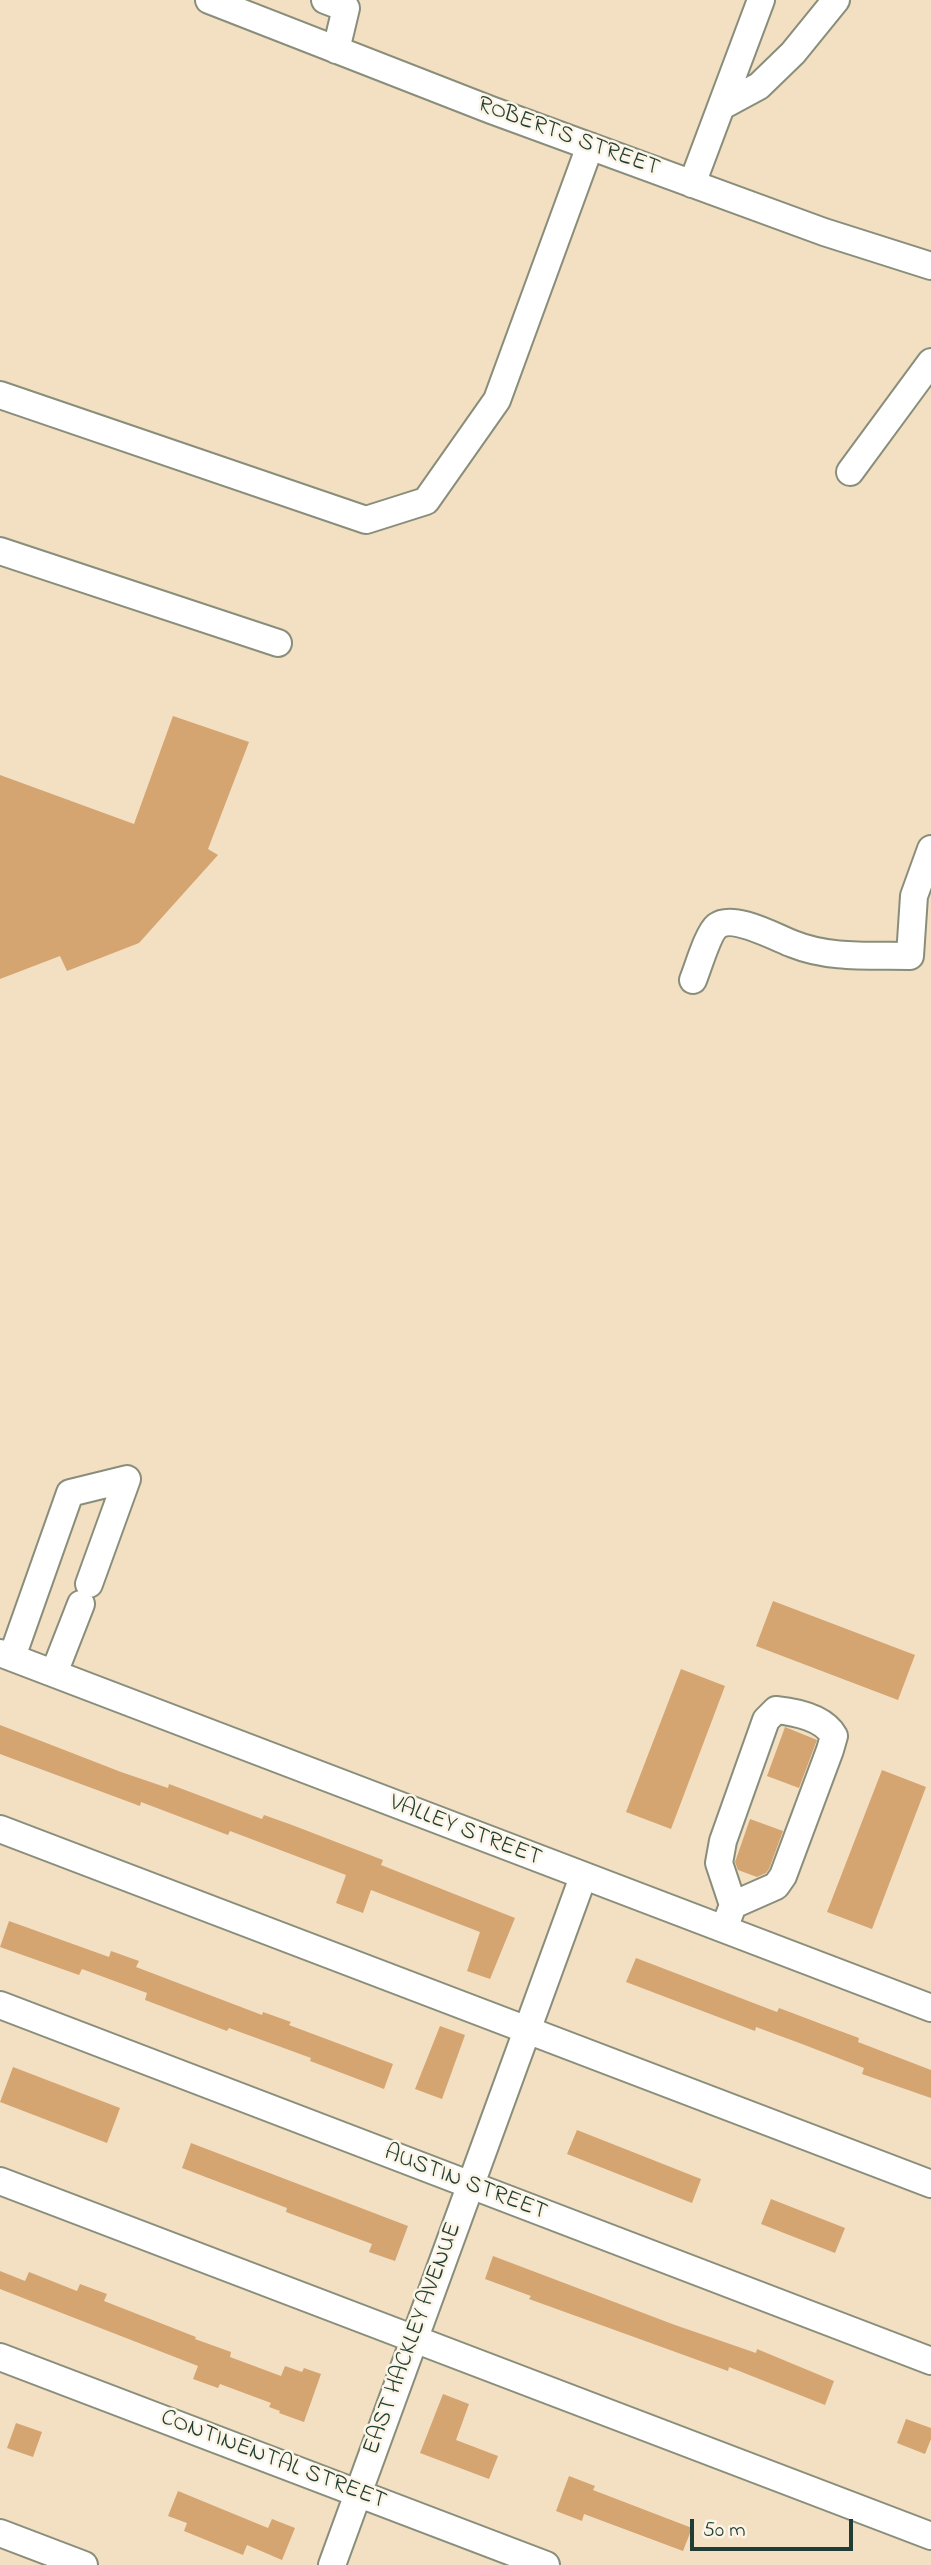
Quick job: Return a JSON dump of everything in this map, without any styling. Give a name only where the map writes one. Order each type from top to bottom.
[{"type":"street","name":"ROBERTS STREET","points":[[209,0],[692,184],[824,232],[931,265]]},
{"type":"street","points":[[324,0],[346,8],[336,50]]},
{"type":"street","points":[[692,184],[761,0]]},
{"type":"street","points":[[722,106],[759,86],[793,53],[836,0]]},
{"type":"street","points":[[0,395],[366,520],[426,501],[497,400],[590,146]]},
{"type":"street","points":[[850,472],[931,362]]},
{"type":"street","points":[[0,551],[278,643]]},
{"type":"street","points":[[693,980],[715,928],[726,921],[741,924],[811,951],[845,955],[910,956],[914,896],[931,849]]},
{"type":"street","points":[[6,1655],[70,1493],[127,1479],[54,1674]]},
{"type":"street","name":"VALLEY STREET","points":[[6,1655],[583,1877],[729,1917],[931,2008]]},
{"type":"street","points":[[776,1710],[793,1712],[829,1727],[834,1735],[830,1750],[783,1876],[776,1886],[729,1917],[719,1863],[723,1841],[766,1720],[776,1710]]},
{"type":"street","points":[[0,1829],[931,2184]]},
{"type":"street","name":"EAST HACKLEY AVENUE","points":[[332,2565],[583,1877]]},
{"type":"street","name":"AUSTIN STREET","points":[[0,2005],[931,2361]]},
{"type":"street","points":[[0,2181],[931,2536]]},
{"type":"street","name":"CONTINENTAL STREET","points":[[0,2357],[546,2565]]},
{"type":"street","points":[[0,2533],[84,2565]]},
{"type":"building","points":[[173,716],[249,742],[208,849],[218,855],[139,943],[67,971],[60,956],[0,979],[0,775],[134,824]]},
{"type":"building","points":[[773,1601],[915,1655],[898,1700],[756,1646]]},
{"type":"building","points":[[681,1669],[725,1686],[671,1829],[626,1812]]},
{"type":"building","points":[[0,1725],[121,1772],[168,1788],[169,1784],[262,1819],[264,1815],[292,1825],[383,1860],[381,1865],[515,1918],[490,1979],[467,1971],[480,1932],[371,1890],[363,1913],[336,1903],[346,1875],[230,1831],[228,1835],[141,1802],[140,1806],[0,1754]]},
{"type":"building","points":[[785,1727],[817,1740],[799,1788],[767,1776]]},
{"type":"building","points":[[882,1770],[926,1787],[872,1929],[827,1912]]},
{"type":"building","points":[[750,1819],[783,1831],[769,1869],[757,1877],[738,1870],[735,1862]]},
{"type":"building","points":[[9,1921],[109,1957],[111,1951],[139,1961],[136,1967],[262,2015],[263,2012],[291,2022],[289,2025],[393,2064],[384,2089],[310,2061],[311,2058],[229,2028],[227,2031],[145,2000],[147,1993],[82,1969],[79,1975],[0,1947]]},
{"type":"building","points":[[636,1958],[777,2012],[779,2008],[859,2038],[858,2042],[931,2070],[931,2098],[862,2074],[864,2068],[802,2044],[756,2027],[755,2031],[626,1982]]},
{"type":"building","points":[[440,2026],[465,2035],[442,2099],[415,2089]]},
{"type":"building","points":[[13,2067],[120,2108],[107,2143],[0,2102]]},
{"type":"building","points":[[577,2130],[701,2179],[692,2203],[567,2154]]},
{"type":"building","points":[[191,2143],[408,2226],[395,2261],[369,2252],[372,2244],[286,2212],[287,2208],[182,2168]]},
{"type":"building","points":[[771,2199],[845,2228],[835,2253],[761,2224]]},
{"type":"building","points":[[493,2256],[675,2325],[756,2353],[757,2349],[834,2381],[825,2405],[729,2367],[728,2371],[529,2299],[531,2296],[485,2279]]},
{"type":"building","points":[[0,2271],[25,2281],[29,2272],[77,2291],[80,2284],[107,2294],[104,2301],[196,2337],[195,2339],[231,2352],[230,2357],[281,2376],[285,2366],[302,2372],[304,2368],[321,2374],[304,2422],[279,2413],[280,2411],[269,2407],[271,2403],[220,2384],[218,2388],[193,2379],[198,2366],[0,2289]]},
{"type":"building","points":[[443,2394],[469,2404],[456,2440],[498,2456],[489,2479],[420,2453]]},
{"type":"building","points":[[906,2419],[931,2428],[931,2439],[925,2454],[897,2443]]},
{"type":"building","points":[[16,2423],[42,2432],[33,2457],[7,2448]]},
{"type":"building","points":[[569,2476],[595,2486],[593,2490],[692,2528],[683,2551],[584,2514],[582,2521],[556,2511]]},
{"type":"building","points":[[178,2491],[268,2528],[272,2519],[295,2528],[282,2560],[247,2545],[243,2555],[184,2531],[187,2523],[168,2516]]}]
